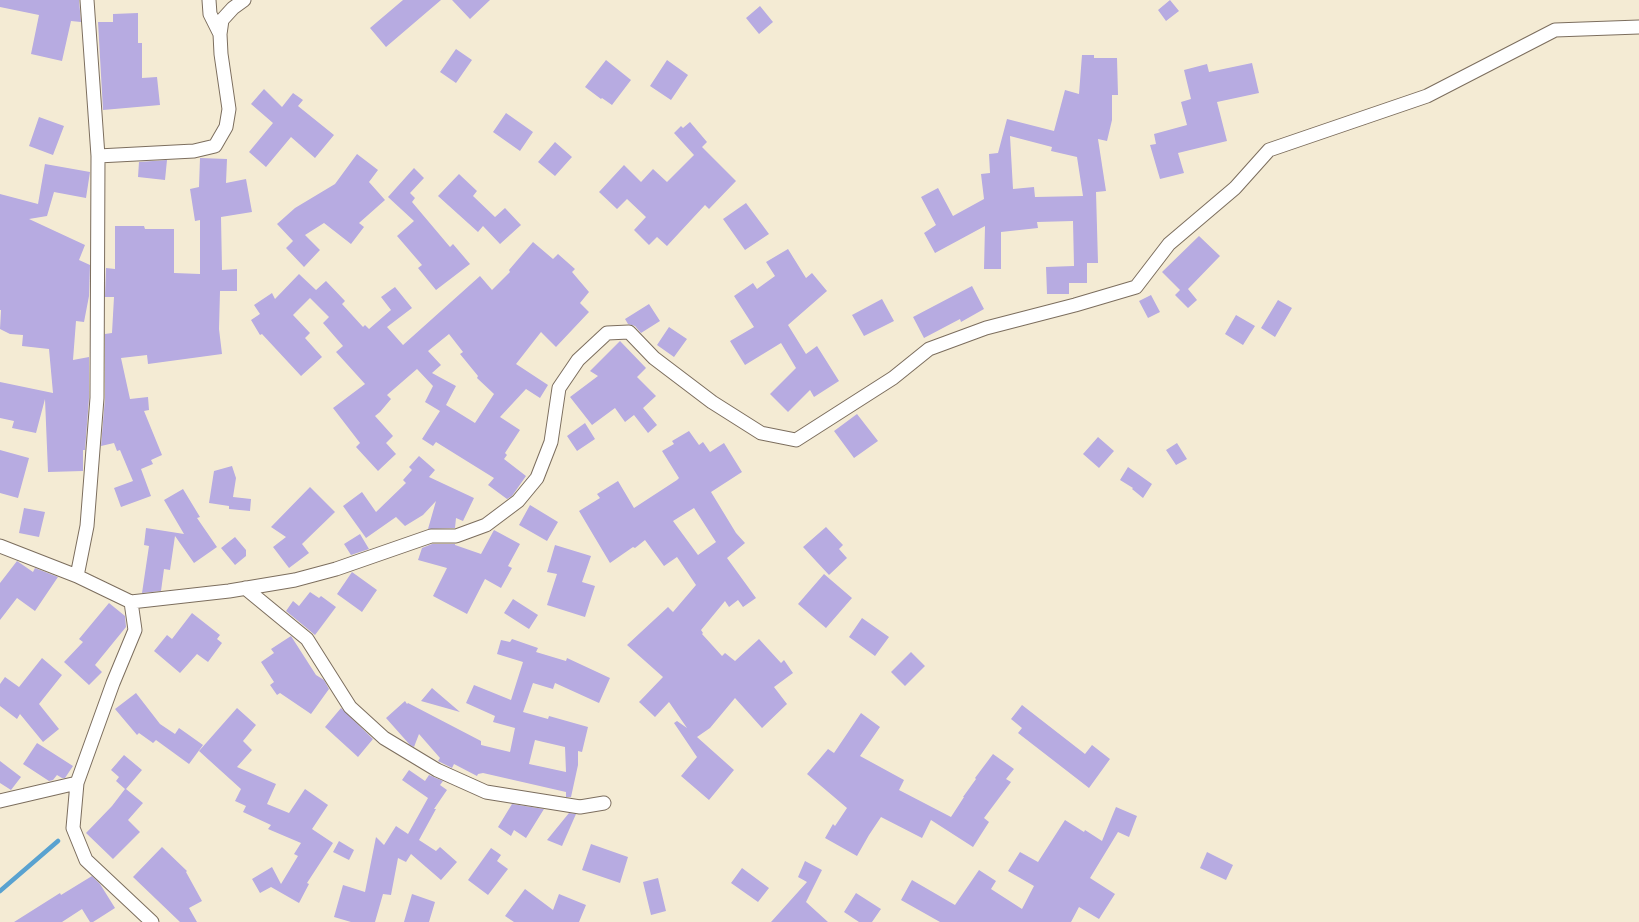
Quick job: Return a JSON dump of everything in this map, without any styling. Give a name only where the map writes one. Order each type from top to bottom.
[{"type":"street","points":[[77,576],[87,526],[97,398],[98,156],[87,0]]},
{"type":"street","points":[[209,0],[210,14],[220,34]]},
{"type":"street","points":[[98,156],[194,151],[215,146],[226,127],[229,109],[221,54],[220,34],[222,20],[233,8],[244,0]]},
{"type":"street","points":[[0,546],[77,576],[131,602],[245,588],[295,580],[336,569],[431,536],[456,536],[486,525],[518,501],[537,478],[551,442],[559,388],[578,360],[607,333],[629,332],[654,358],[712,402],[761,433],[796,440],[893,378],[929,349],[986,328],[1075,305],[1136,286],[1169,244],[1235,188],[1269,150],[1427,96],[1555,30],[1639,27]]},
{"type":"street","points":[[245,588],[307,639],[350,707],[384,738],[437,770],[486,792],[580,807],[604,803]]},
{"type":"street","points":[[131,602],[135,630],[113,683],[77,783],[73,828],[86,860],[152,922]]},
{"type":"street","points":[[0,801],[77,783]]},
{"type":"building","points":[[0,0],[79,0],[81,22],[71,21],[62,61],[31,54],[39,15],[0,7]]},
{"type":"building","points":[[403,0],[441,0],[386,47],[370,28]]},
{"type":"building","points":[[452,0],[490,0],[470,19]]},
{"type":"building","points":[[1170,0],[1179,11],[1166,21],[1158,10]]},
{"type":"building","points":[[760,6],[773,22],[759,34],[746,18]]},
{"type":"building","points":[[138,13],[138,43],[142,43],[142,78],[157,77],[160,105],[103,110],[98,22],[113,22],[113,14]]},
{"type":"building","points":[[456,49],[472,60],[456,83],[440,72]]},
{"type":"building","points":[[1082,55],[1094,55],[1094,58],[1117,58],[1118,95],[1112,95],[1112,120],[1107,141],[1098,139],[1106,191],[1096,192],[1098,263],[1087,263],[1087,283],[1069,283],[1069,294],[1047,294],[1046,267],[1074,266],[1073,221],[1037,222],[1038,228],[1001,232],[1001,269],[984,269],[985,226],[935,253],[924,233],[936,225],[921,197],[938,188],[953,216],[984,199],[981,174],[990,173],[989,154],[998,153],[1007,119],[1054,131],[1065,90],[1079,94]],"holes":[[[1010,136],[1052,147],[1051,151],[1077,157],[1083,196],[1035,197],[1034,187],[1013,189]]]},
{"type":"building","points":[[606,60],[631,80],[612,105],[585,87]]},
{"type":"building","points":[[667,60],[688,75],[671,100],[650,86]]},
{"type":"building","points":[[1252,63],[1259,93],[1217,102],[1227,141],[1178,153],[1184,173],[1160,179],[1150,145],[1156,144],[1154,134],[1187,125],[1181,102],[1191,99],[1184,70],[1207,64],[1209,72]]},
{"type":"building","points":[[264,89],[282,107],[293,93],[303,100],[298,106],[334,135],[315,158],[291,137],[266,167],[249,152],[273,123],[251,104]]},
{"type":"building","points":[[506,113],[533,132],[520,151],[493,132]]},
{"type":"building","points":[[39,117],[64,126],[53,155],[29,146]]},
{"type":"building","points":[[690,122],[707,142],[702,147],[736,181],[709,209],[705,205],[667,246],[657,237],[649,245],[634,230],[646,217],[627,199],[617,209],[599,192],[624,165],[641,182],[653,169],[667,182],[694,155],[674,133],[681,126],[683,128]]},
{"type":"building","points":[[555,142],[572,157],[555,176],[538,162]]},
{"type":"building","points":[[357,154],[378,170],[369,182],[385,200],[359,223],[364,227],[351,244],[324,223],[305,235],[320,250],[304,267],[286,248],[293,241],[277,224],[295,208],[335,184]]},
{"type":"building","points":[[200,158],[227,159],[226,183],[246,179],[252,212],[221,217],[222,270],[237,269],[237,291],[220,291],[219,329],[222,354],[148,364],[147,355],[121,358],[130,399],[148,397],[149,410],[144,411],[162,455],[151,460],[153,464],[141,469],[151,496],[121,507],[114,488],[133,481],[120,450],[117,451],[114,443],[101,446],[105,398],[105,334],[112,333],[114,297],[105,297],[106,268],[115,269],[115,226],[144,226],[145,229],[174,229],[174,273],[200,274],[200,220],[195,221],[190,189],[199,187]]},
{"type":"building","points":[[167,160],[165,180],[138,177],[139,162]]},
{"type":"building","points":[[45,164],[90,172],[86,198],[54,192],[47,216],[29,219],[85,245],[79,260],[90,265],[89,296],[84,322],[76,321],[73,360],[89,357],[89,398],[85,450],[83,450],[83,471],[48,472],[45,399],[36,433],[12,428],[14,421],[0,418],[0,382],[53,393],[49,349],[22,346],[23,335],[10,334],[0,329],[0,194],[38,204]]},
{"type":"building","points":[[414,168],[424,178],[410,193],[415,198],[412,202],[450,247],[453,244],[470,264],[436,290],[418,268],[422,265],[397,236],[414,221],[388,197]]},
{"type":"building","points":[[459,174],[477,191],[473,196],[495,217],[505,208],[521,225],[500,244],[483,226],[478,232],[438,196]]},
{"type":"building","points":[[746,203],[769,234],[745,250],[723,219]]},
{"type":"building","points":[[1199,236],[1220,256],[1188,289],[1197,300],[1188,308],[1175,295],[1180,290],[1162,272]]},
{"type":"building","points":[[533,242],[553,259],[558,254],[575,269],[572,272],[589,292],[580,303],[589,312],[556,347],[541,332],[516,364],[548,385],[540,398],[526,389],[500,417],[520,430],[505,453],[507,455],[504,459],[526,476],[512,496],[507,499],[488,485],[494,478],[436,442],[433,446],[422,439],[440,411],[425,402],[433,386],[417,369],[387,395],[391,399],[375,416],[393,436],[386,443],[396,454],[378,471],[356,447],[360,443],[333,408],[365,384],[336,352],[343,346],[323,323],[329,317],[310,298],[293,315],[310,333],[305,338],[322,357],[301,376],[262,334],[260,335],[251,320],[260,314],[254,305],[272,293],[275,299],[299,274],[316,290],[326,281],[345,301],[342,304],[363,327],[365,325],[369,329],[391,310],[381,297],[395,287],[412,308],[387,327],[403,345],[480,276],[492,290],[510,272],[509,270]],"holes":[[[449,334],[463,352],[460,354],[478,376],[477,378],[494,394],[475,423],[446,405],[456,386],[432,373],[441,365],[428,351]]]},
{"type":"building","points":[[788,249],[806,278],[812,273],[827,291],[788,325],[806,354],[817,346],[839,381],[814,397],[810,390],[788,412],[770,394],[796,368],[781,343],[745,365],[730,341],[754,327],[734,296],[753,283],[757,289],[775,276],[766,262]]},
{"type":"building","points":[[972,286],[984,309],[961,322],[960,319],[924,338],[913,317]]},
{"type":"building","points":[[1151,295],[1160,312],[1148,318],[1139,301]]},
{"type":"building","points":[[882,299],[894,321],[864,336],[852,315]]},
{"type":"building","points":[[1278,300],[1292,308],[1275,337],[1261,328]]},
{"type":"building","points":[[649,304],[660,321],[641,333],[635,326],[628,324],[625,319]]},
{"type":"building","points":[[1236,315],[1255,326],[1243,345],[1225,334]]},
{"type":"building","points":[[669,327],[687,339],[674,357],[657,345]]},
{"type":"building","points":[[620,341],[646,368],[637,377],[656,396],[643,408],[657,425],[648,433],[634,415],[625,422],[615,408],[592,425],[570,397],[598,376],[590,371]]},
{"type":"building","points":[[857,414],[878,441],[854,458],[834,431]]},
{"type":"building","points":[[585,423],[595,439],[577,451],[567,436]]},
{"type":"building","points":[[689,431],[699,445],[703,442],[710,452],[724,443],[742,472],[711,492],[736,533],[745,543],[727,558],[756,598],[743,607],[738,600],[729,607],[725,601],[701,630],[703,633],[702,634],[722,656],[725,653],[735,661],[759,639],[781,663],[784,660],[793,673],[774,687],[787,704],[762,728],[735,698],[710,728],[697,737],[734,770],[709,800],[681,776],[697,757],[674,723],[677,721],[687,728],[669,702],[655,717],[639,702],[663,677],[627,645],[668,607],[673,612],[696,585],[677,557],[664,566],[645,540],[610,563],[579,511],[600,498],[597,494],[618,481],[634,508],[677,480],[679,478],[662,451],[674,444],[672,441]],"holes":[[[694,508],[716,542],[698,555],[673,521]]]},
{"type":"building","points":[[1098,437],[1114,451],[1099,468],[1083,454]]},
{"type":"building","points":[[1177,443],[1187,459],[1176,465],[1166,450]]},
{"type":"building","points":[[0,450],[29,458],[18,498],[0,493]]},
{"type":"building","points":[[419,456],[435,470],[429,477],[474,498],[463,521],[456,518],[455,528],[428,529],[436,501],[423,515],[405,526],[396,517],[366,538],[343,506],[362,492],[376,512],[406,483],[403,480],[412,470],[409,467]]},
{"type":"building","points":[[232,466],[236,478],[233,497],[251,499],[250,511],[229,509],[229,506],[209,503],[214,471]]},
{"type":"building","points":[[1128,467],[1152,484],[1143,498],[1132,489],[1133,488],[1120,480]]},
{"type":"building","points":[[310,487],[335,512],[302,544],[309,553],[289,568],[273,547],[286,537],[271,527]]},
{"type":"building","points":[[183,489],[200,517],[197,518],[217,547],[194,563],[175,536],[170,570],[164,569],[161,591],[142,593],[149,546],[144,545],[146,528],[184,534],[164,500]]},
{"type":"building","points":[[530,505],[558,522],[547,541],[519,525]]},
{"type":"building","points":[[24,508],[45,512],[39,537],[19,533]]},
{"type":"building","points":[[826,527],[843,545],[839,549],[847,558],[829,575],[803,547]]},
{"type":"building","points":[[494,530],[520,544],[508,566],[512,568],[501,588],[485,579],[467,614],[433,596],[447,568],[418,560],[422,548],[432,544],[455,544],[481,554]]},
{"type":"building","points":[[360,534],[369,549],[351,555],[344,544]]},
{"type":"building","points":[[235,537],[246,550],[246,556],[235,565],[221,548]]},
{"type":"building","points":[[555,545],[591,556],[582,582],[595,586],[585,617],[547,605],[557,574],[547,572]]},
{"type":"building","points":[[17,561],[33,572],[35,568],[58,577],[35,611],[17,598],[0,620],[0,583]]},
{"type":"building","points":[[352,572],[377,590],[362,612],[337,594]]},
{"type":"building","points":[[824,574],[852,598],[826,628],[798,604]]},
{"type":"building","points":[[310,592],[319,598],[321,596],[336,607],[315,635],[286,611],[293,601],[299,606]]},
{"type":"building","points":[[513,599],[538,615],[529,629],[504,613]]},
{"type":"building","points":[[109,603],[125,616],[126,627],[95,665],[102,672],[89,685],[64,662],[83,642],[79,639]]},
{"type":"building","points":[[192,613],[220,635],[217,639],[222,643],[208,662],[197,654],[180,673],[154,651],[167,635],[172,639]]},
{"type":"building","points":[[862,618],[889,637],[875,656],[849,637]]},
{"type":"building","points":[[291,636],[316,675],[324,680],[329,689],[311,714],[280,693],[277,695],[270,685],[274,682],[261,662],[274,653],[271,649]]},
{"type":"building","points":[[512,639],[538,648],[536,652],[566,661],[567,658],[610,678],[599,703],[555,683],[553,689],[533,683],[523,712],[548,719],[549,716],[588,727],[582,752],[578,751],[578,765],[571,797],[566,797],[566,792],[483,773],[478,774],[477,776],[454,764],[452,768],[438,761],[440,758],[419,734],[414,747],[410,745],[386,718],[405,701],[407,704],[408,703],[481,741],[481,745],[510,752],[515,728],[493,722],[495,716],[466,703],[474,685],[511,700],[523,662],[497,654],[501,640],[510,642]],"holes":[[[535,740],[565,747],[566,772],[529,764]]]},
{"type":"building","points":[[911,652],[925,666],[905,686],[891,672]]},
{"type":"building","points":[[42,658],[62,675],[39,704],[59,729],[43,742],[20,714],[17,719],[0,706],[0,684],[5,677],[19,687]]},
{"type":"building","points":[[432,688],[460,712],[421,701]]},
{"type":"building","points":[[136,693],[160,724],[175,734],[179,728],[203,745],[189,764],[156,740],[153,743],[139,733],[137,735],[115,709]]},
{"type":"building","points":[[1022,705],[1085,754],[1092,745],[1110,759],[1089,788],[1018,733],[1022,728],[1011,719]]},
{"type":"building","points":[[237,708],[256,725],[243,741],[252,750],[237,767],[276,784],[267,804],[289,813],[305,789],[328,805],[312,829],[333,843],[307,883],[309,884],[299,903],[271,887],[260,893],[252,879],[272,867],[281,884],[298,856],[294,854],[301,843],[268,829],[271,825],[243,812],[246,806],[235,801],[241,789],[199,751]]},
{"type":"building","points":[[341,708],[373,739],[358,757],[325,727]]},
{"type":"building","points":[[861,713],[880,727],[860,756],[904,780],[899,790],[951,817],[976,779],[975,778],[993,754],[1014,769],[1006,779],[1011,782],[984,818],[989,822],[973,847],[931,820],[922,838],[881,817],[857,856],[825,838],[833,824],[835,826],[847,808],[807,774],[828,749],[834,753]]},
{"type":"building","points":[[37,743],[73,766],[65,778],[57,775],[53,780],[49,781],[23,764]]},
{"type":"building","points":[[124,755],[142,770],[126,789],[143,803],[128,820],[140,832],[113,859],[86,833],[112,806],[125,789],[116,781],[119,777],[111,770]]},
{"type":"building","points":[[0,761],[21,777],[11,790],[0,783]]},
{"type":"building","points":[[409,770],[425,781],[429,775],[443,781],[440,785],[447,790],[434,809],[436,809],[419,840],[436,851],[440,847],[457,862],[441,880],[411,854],[406,862],[398,858],[391,895],[383,894],[375,922],[351,922],[334,917],[343,885],[365,892],[376,837],[384,845],[396,826],[408,834],[428,798],[402,780]]},
{"type":"building","points":[[512,804],[544,809],[526,838],[514,830],[511,836],[498,827]]},
{"type":"building","points":[[1116,807],[1137,816],[1129,837],[1118,832],[1090,878],[1115,894],[1099,919],[1079,907],[1071,922],[940,922],[901,900],[912,880],[955,905],[979,870],[996,881],[991,889],[1022,909],[1034,886],[1008,871],[1020,852],[1038,862],[1065,820],[1102,841]]},
{"type":"building","points":[[569,813],[576,814],[562,846],[547,840]]},
{"type":"building","points":[[339,841],[354,850],[349,860],[333,852]]},
{"type":"building","points":[[591,844],[628,857],[620,883],[582,870]]},
{"type":"building","points":[[162,847],[187,871],[186,872],[202,901],[189,908],[197,922],[180,922],[133,877]]},
{"type":"building","points":[[491,848],[501,855],[497,861],[508,869],[488,895],[468,880]]},
{"type":"building","points":[[1207,852],[1233,865],[1226,880],[1200,868]]},
{"type":"building","points":[[805,861],[822,870],[806,902],[828,922],[771,922],[807,882],[798,877]]},
{"type":"building","points":[[742,868],[769,888],[758,902],[731,883]]},
{"type":"building","points":[[92,876],[100,884],[115,908],[93,922],[90,922],[82,909],[62,922],[14,922],[60,893],[61,895]]},
{"type":"building","points":[[658,878],[666,911],[651,915],[643,882]]},
{"type":"building","points":[[525,889],[553,910],[559,894],[586,905],[579,922],[514,922],[505,916]]},
{"type":"building","points":[[856,893],[881,909],[872,922],[859,922],[844,912]]},
{"type":"building","points":[[412,894],[435,902],[429,922],[404,922]]},
{"type":"waterway","points":[[0,891],[58,841]]}]
